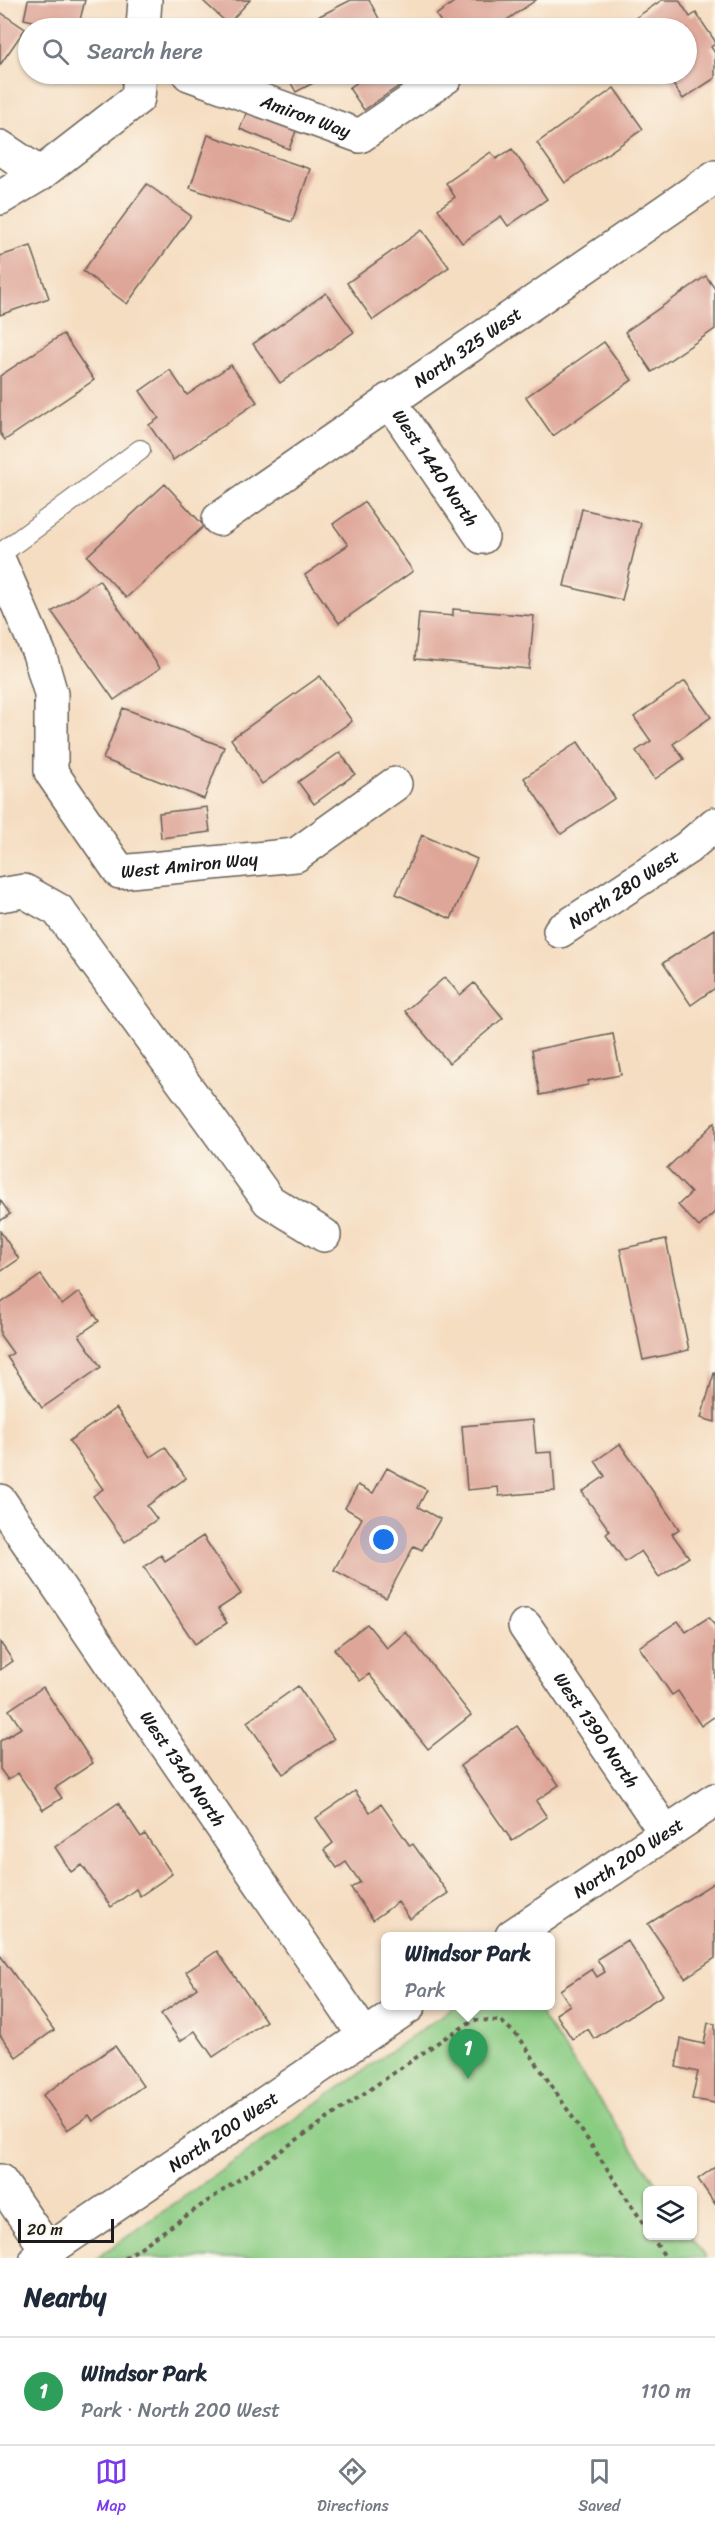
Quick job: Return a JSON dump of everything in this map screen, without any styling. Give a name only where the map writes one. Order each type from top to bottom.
[{"type":"street","points":[[144,18],[145,0]]},
{"type":"street","points":[[0,198],[40,174],[138,98],[139,84]]},
{"type":"street","name":"Amiron Way","points":[[217,84],[360,136],[437,84]]},
{"type":"street","points":[[0,147],[40,174]]},
{"type":"street","name":"North 325 West","points":[[219,519],[715,177]]},
{"type":"street","name":"West 1440 North","points":[[389,400],[482,537]]},
{"type":"street","name":"West Amiron Way","points":[[0,563],[39,652],[51,694],[51,771],[120,872],[296,855],[395,784]]},
{"type":"street","name":"North 280 West","points":[[560,931],[687,848],[715,825]]},
{"type":"street","points":[[0,895],[24,891],[58,909],[269,1201],[324,1235]]},
{"type":"street","name":"West 1340 North","points":[[0,1501],[364,2036]]},
{"type":"street","name":"West 1390 North","points":[[525,1626],[666,1833]]},
{"type":"street","name":"North 200 West","points":[[518,1932],[715,1800]]},
{"type":"street","name":"North 200 West","points":[[43,2254],[403,2010]]},
{"type":"street","points":[[0,2181],[43,2254]]},
{"type":"lane","points":[[0,554],[140,450]]},
{"type":"path","points":[[125,2258],[475,2020],[501,2021],[519,2037],[643,2223]]},
{"type":"path","points":[[654,2240],[666,2258]]},
{"type":"green space","points":[[449,2010],[538,2010],[658,2186],[643,2186],[643,2240],[694,2240],[706,2258],[97,2258]]},
{"type":"building","points":[[28,0],[85,0],[80,18],[24,18]]},
{"type":"building","points":[[202,0],[250,0],[234,18],[222,18]]},
{"type":"building","points":[[351,0],[369,0],[379,18],[316,18]]},
{"type":"building","points":[[457,0],[536,0],[510,18],[438,18],[436,15]]},
{"type":"building","points":[[662,0],[679,0],[690,17],[696,13],[715,41],[711,47],[715,53],[715,78],[683,99],[673,84],[697,84],[697,18],[635,18]]},
{"type":"building","points":[[0,12],[18,24],[18,39],[0,65]]},
{"type":"building","points":[[292,84],[311,84],[296,92]]},
{"type":"building","points":[[355,84],[402,84],[364,110],[349,88]]},
{"type":"building","points":[[614,88],[643,129],[565,183],[537,143]]},
{"type":"building","points":[[249,106],[298,126],[289,149],[240,129]]},
{"type":"building","points":[[208,135],[310,169],[292,222],[190,188]]},
{"type":"building","points":[[512,149],[547,199],[508,226],[501,216],[462,243],[438,209],[455,197],[446,183],[491,152],[496,159]]},
{"type":"building","points":[[147,184],[191,216],[127,304],[83,271]]},
{"type":"building","points":[[422,230],[449,267],[373,320],[347,283]]},
{"type":"building","points":[[31,246],[49,298],[0,315],[0,256]]},
{"type":"building","points":[[706,276],[715,289],[715,329],[652,372],[625,332]]},
{"type":"building","points":[[326,293],[354,332],[280,383],[253,344]]},
{"type":"building","points":[[63,334],[94,380],[5,440],[0,433],[0,376]]},
{"type":"building","points":[[604,342],[632,380],[553,436],[526,397]]},
{"type":"building","points":[[231,365],[257,402],[173,460],[149,425],[159,418],[140,391],[170,370],[187,395]]},
{"type":"building","points":[[165,484],[204,526],[126,598],[87,556]]},
{"type":"building","points":[[364,502],[413,571],[339,623],[305,575],[348,545],[333,524]]},
{"type":"building","points":[[582,509],[641,523],[622,600],[564,586]]},
{"type":"building","points":[[99,580],[160,668],[114,700],[52,612]]},
{"type":"building","points":[[453,609],[534,616],[529,669],[415,659],[419,613],[453,616]]},
{"type":"building","points":[[320,676],[352,721],[262,784],[231,739]]},
{"type":"building","points":[[685,681],[711,717],[673,744],[684,759],[655,779],[636,751],[651,741],[634,717]]},
{"type":"building","points":[[123,708],[224,747],[204,799],[103,759]]},
{"type":"building","points":[[578,742],[615,798],[561,834],[524,778]]},
{"type":"building","points":[[340,752],[355,774],[314,804],[298,782]]},
{"type":"building","points":[[207,807],[210,832],[161,838],[159,813]]},
{"type":"building","points":[[422,835],[477,859],[451,919],[396,894]]},
{"type":"building","points":[[715,929],[715,988],[691,1005],[663,963]]},
{"type":"building","points":[[445,977],[460,995],[474,983],[503,1018],[449,1063],[405,1011]]},
{"type":"building","points":[[613,1034],[621,1075],[588,1081],[588,1085],[540,1095],[532,1050]]},
{"type":"building","points":[[715,1122],[715,1212],[699,1227],[678,1205],[691,1193],[667,1168]]},
{"type":"building","points":[[0,1200],[10,1214],[0,1221]]},
{"type":"building","points":[[0,1231],[19,1259],[0,1272]]},
{"type":"building","points":[[666,1239],[689,1350],[643,1360],[620,1249]]},
{"type":"building","points":[[41,1275],[62,1305],[79,1292],[99,1321],[79,1335],[101,1367],[42,1408],[7,1357],[13,1353],[0,1335],[0,1304]]},
{"type":"building","points":[[715,1373],[715,1422],[701,1418]]},
{"type":"building","points":[[116,1408],[150,1457],[165,1447],[186,1478],[147,1506],[157,1519],[125,1542],[93,1496],[103,1489],[69,1441]]},
{"type":"building","points":[[533,1420],[536,1453],[552,1452],[555,1491],[499,1496],[498,1487],[467,1490],[462,1426]]},
{"type":"building","points":[[620,1444],[679,1529],[672,1534],[689,1557],[659,1577],[641,1551],[625,1562],[606,1534],[610,1531],[582,1492],[605,1476],[595,1461]]},
{"type":"building","points":[[387,1468],[427,1490],[418,1507],[440,1519],[422,1550],[414,1546],[386,1598],[334,1570],[362,1518],[345,1508],[358,1485],[373,1493]]},
{"type":"building","points":[[203,1536],[241,1594],[218,1609],[227,1623],[195,1644],[144,1567],[161,1555],[165,1561]]},
{"type":"building","points":[[709,1617],[715,1626],[715,1716],[701,1726],[678,1691],[672,1695],[639,1647],[678,1621],[686,1632]]},
{"type":"building","points":[[367,1624],[387,1648],[406,1632],[471,1715],[428,1749],[369,1674],[360,1681],[334,1649]]},
{"type":"building","points":[[0,1642],[13,1661],[0,1670]]},
{"type":"building","points":[[298,1686],[334,1739],[283,1774],[247,1722]]},
{"type":"building","points":[[43,1687],[93,1763],[55,1788],[62,1798],[43,1810],[18,1773],[8,1780],[0,1769],[0,1741],[21,1728],[9,1710]]},
{"type":"building","points":[[517,1726],[559,1785],[536,1801],[547,1817],[512,1841],[460,1766]]},
{"type":"building","points":[[355,1791],[370,1812],[381,1804],[410,1846],[413,1844],[448,1893],[410,1919],[398,1902],[373,1920],[351,1888],[360,1882],[346,1862],[337,1868],[324,1850],[333,1843],[316,1818]]},
{"type":"building","points":[[118,1803],[141,1837],[145,1834],[172,1874],[140,1896],[136,1889],[111,1907],[82,1865],[71,1872],[55,1847]]},
{"type":"building","points":[[715,1882],[715,1958],[685,1978],[648,1924]]},
{"type":"building","points":[[627,1940],[663,1995],[594,2039],[588,2029],[572,2039],[556,2014],[570,2005],[560,1990],[592,1969],[597,1977],[605,1972],[597,1959]]},
{"type":"building","points":[[217,1951],[266,2021],[213,2057],[195,2031],[180,2041],[161,2014],[197,1988],[186,1972]]},
{"type":"building","points":[[0,1955],[54,2030],[16,2057],[0,2035]]},
{"type":"building","points":[[708,2023],[715,2024],[715,2103],[692,2099],[698,2072],[676,2067],[681,2039],[704,2044]]},
{"type":"building","points":[[115,2046],[143,2086],[93,2121],[89,2115],[67,2130],[43,2095]]},
{"type":"building","points":[[715,2167],[715,2204],[698,2179]]},
{"type":"place","name":"Windsor Park","points":[[468,2079]]}]
